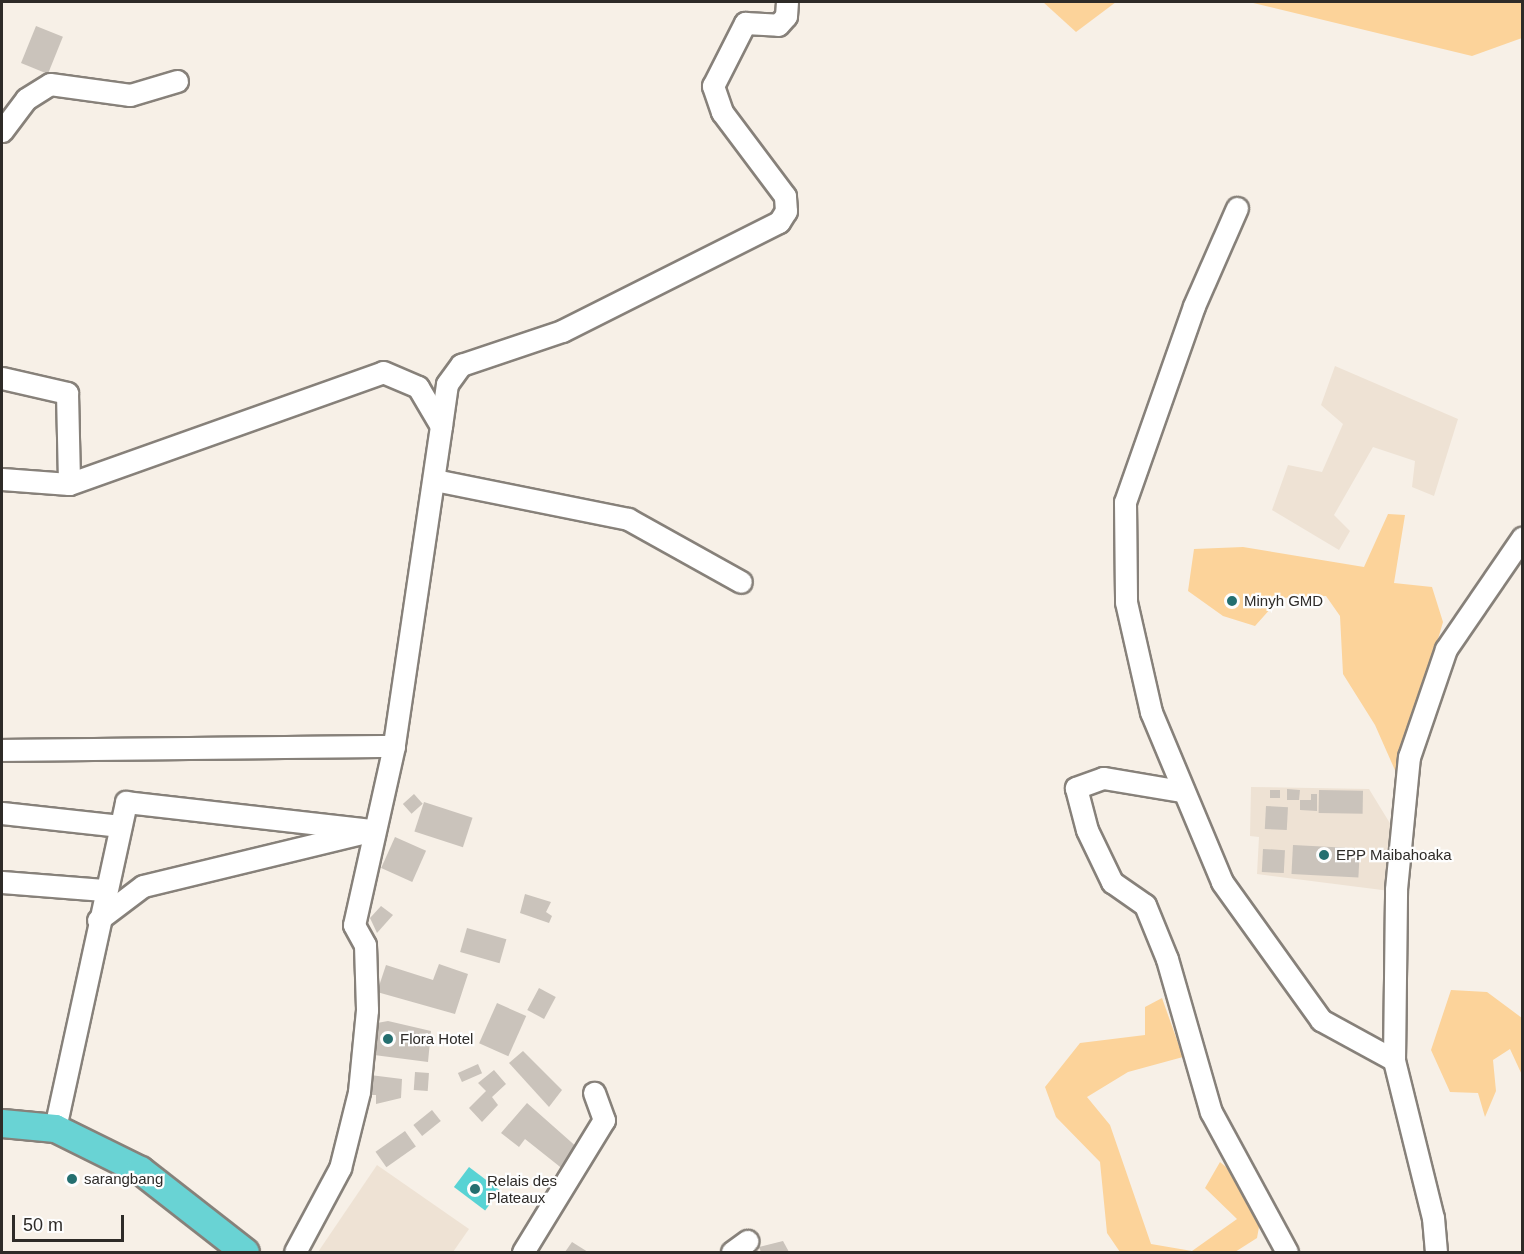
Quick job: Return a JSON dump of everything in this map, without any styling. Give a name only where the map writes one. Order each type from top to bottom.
[{"type":"main road","points":[[2,1123],[55,1128],[140,1170],[245,1252]]},
{"type":"street","points":[[295,1252],[340,1168],[359,1092],[368,1010],[365,945],[354,925],[371,830],[394,746],[435,480],[447,384],[461,365],[562,331],[779,222],[786,211],[785,196],[722,112],[713,86],[745,23],[778,25],[786,16],[787,2]]},
{"type":"street","points":[[2,131],[26,99],[50,84],[130,95],[177,81]]},
{"type":"street","points":[[1237,208],[1194,306],[1125,502],[1126,602],[1151,712],[1181,791],[1222,882],[1302,998],[1329,1025],[1394,1060]]},
{"type":"street","points":[[2,479],[69,484],[365,374],[402,376],[429,400],[441,426]]},
{"type":"street","points":[[2,378],[67,393],[69,484]]},
{"type":"street","points":[[435,480],[628,519],[741,582]]},
{"type":"street","points":[[1436,1252],[1433,1218],[1394,1060],[1395,889],[1409,757],[1446,649],[1522,538]]},
{"type":"street","points":[[2,750],[394,746]]},
{"type":"street","points":[[1181,791],[1103,778],[1076,788],[1087,831],[1112,882],[1145,905],[1167,959],[1211,1112],[1287,1252]]},
{"type":"street","points":[[55,1128],[104,890],[126,802],[371,830]]},
{"type":"street","points":[[2,813],[120,826]]},
{"type":"street","points":[[98,920],[143,886],[337,843],[371,830]]},
{"type":"street","points":[[2,882],[104,890]]},
{"type":"street","points":[[523,1252],[604,1120],[594,1093]]},
{"type":"shaded area","points":[[1043,2],[1116,2],[1076,32]]},
{"type":"shaded area","points":[[1249,2],[1522,2],[1522,38],[1472,56]]},
{"type":"shaded area","points":[[1335,366],[1458,419],[1434,496],[1412,487],[1415,461],[1373,447],[1334,515],[1350,531],[1339,550],[1272,510],[1288,465],[1322,472],[1343,424],[1321,405]]},
{"type":"shaded area","points":[[1388,514],[1405,515],[1394,583],[1432,587],[1443,622],[1398,777],[1375,725],[1343,674],[1340,616],[1326,596],[1280,598],[1255,626],[1223,616],[1188,591],[1194,549],[1243,547],[1364,567]]},
{"type":"shaded area","name":"EPP Maibahoaka","points":[[1251,787],[1369,789],[1391,825],[1390,891],[1257,874],[1259,837],[1250,836]]},
{"type":"shaded area","points":[[1451,990],[1487,992],[1522,1018],[1522,1075],[1510,1049],[1493,1060],[1496,1091],[1485,1117],[1478,1093],[1450,1092],[1431,1050]]},
{"type":"shaded area","points":[[1162,998],[1183,1057],[1128,1072],[1087,1097],[1110,1125],[1151,1244],[1192,1251],[1237,1219],[1205,1188],[1220,1162],[1264,1199],[1257,1238],[1235,1252],[1120,1252],[1107,1233],[1100,1162],[1056,1117],[1045,1087],[1080,1043],[1145,1035],[1145,1007]]},
{"type":"shaded area","points":[[377,1165],[469,1229],[453,1252],[318,1252]]},
{"type":"water","points":[[469,1167],[500,1190],[485,1210],[454,1187]]},
{"type":"building","points":[[36,26],[63,37],[48,74],[21,63]]},
{"type":"building","points":[[1287,789],[1300,790],[1299,800],[1287,800]]},
{"type":"building","points":[[1270,790],[1280,790],[1280,798],[1270,798]]},
{"type":"building","points":[[1319,790],[1363,791],[1363,814],[1319,813]]},
{"type":"building","points":[[414,794],[423,804],[412,814],[403,804]]},
{"type":"building","points":[[1311,794],[1317,794],[1317,811],[1300,810],[1300,800],[1311,800]]},
{"type":"building","points":[[424,802],[473,818],[463,847],[414,831]]},
{"type":"building","points":[[1266,806],[1288,807],[1287,830],[1265,829]]},
{"type":"building","points":[[395,837],[426,851],[412,882],[381,868]]},
{"type":"building","points":[[1293,845],[1360,849],[1358,877],[1291,874]]},
{"type":"building","points":[[1263,849],[1285,850],[1284,873],[1262,872]]},
{"type":"building","points":[[525,894],[551,902],[546,912],[552,916],[549,923],[520,913]]},
{"type":"building","points":[[381,906],[393,915],[377,933],[370,918]]},
{"type":"building","points":[[467,928],[506,939],[500,963],[460,952]]},
{"type":"building","points":[[439,964],[468,974],[455,1014],[377,992],[386,965],[433,980]]},
{"type":"building","points":[[539,988],[556,997],[544,1019],[527,1010]]},
{"type":"building","points":[[497,1003],[526,1016],[508,1056],[479,1043]]},
{"type":"building","points":[[388,1021],[431,1031],[428,1062],[374,1055],[377,1023]]},
{"type":"building","points":[[523,1051],[562,1090],[549,1107],[509,1063]]},
{"type":"building","points":[[478,1064],[482,1073],[462,1082],[458,1073]]},
{"type":"building","points":[[494,1070],[506,1084],[492,1097],[498,1105],[482,1122],[469,1108],[486,1091],[478,1083]]},
{"type":"building","points":[[415,1072],[429,1073],[428,1091],[414,1090]]},
{"type":"building","points":[[370,1075],[402,1079],[401,1098],[376,1104],[376,1095],[367,1095]]},
{"type":"building","points":[[527,1103],[579,1149],[564,1170],[525,1139],[519,1147],[501,1133]]},
{"type":"building","points":[[432,1110],[441,1121],[422,1136],[413,1125]]},
{"type":"building","points":[[405,1131],[416,1147],[386,1167],[376,1152]]},
{"type":"building","points":[[783,1241],[789,1252],[761,1252],[759,1247]]},
{"type":"building","points":[[572,1242],[588,1252],[565,1252]]},
{"type":"place","name":"Minyh GMD","points":[[1232,601]]},
{"type":"place","name":"EPP Maibahoaka","points":[[1324,855]]},
{"type":"place","name":"Flora Hotel","points":[[388,1039]]},
{"type":"place","name":"sarangbang","points":[[72,1179]]},
{"type":"place","name":"Relais des Plateaux","points":[[475,1189]]}]
